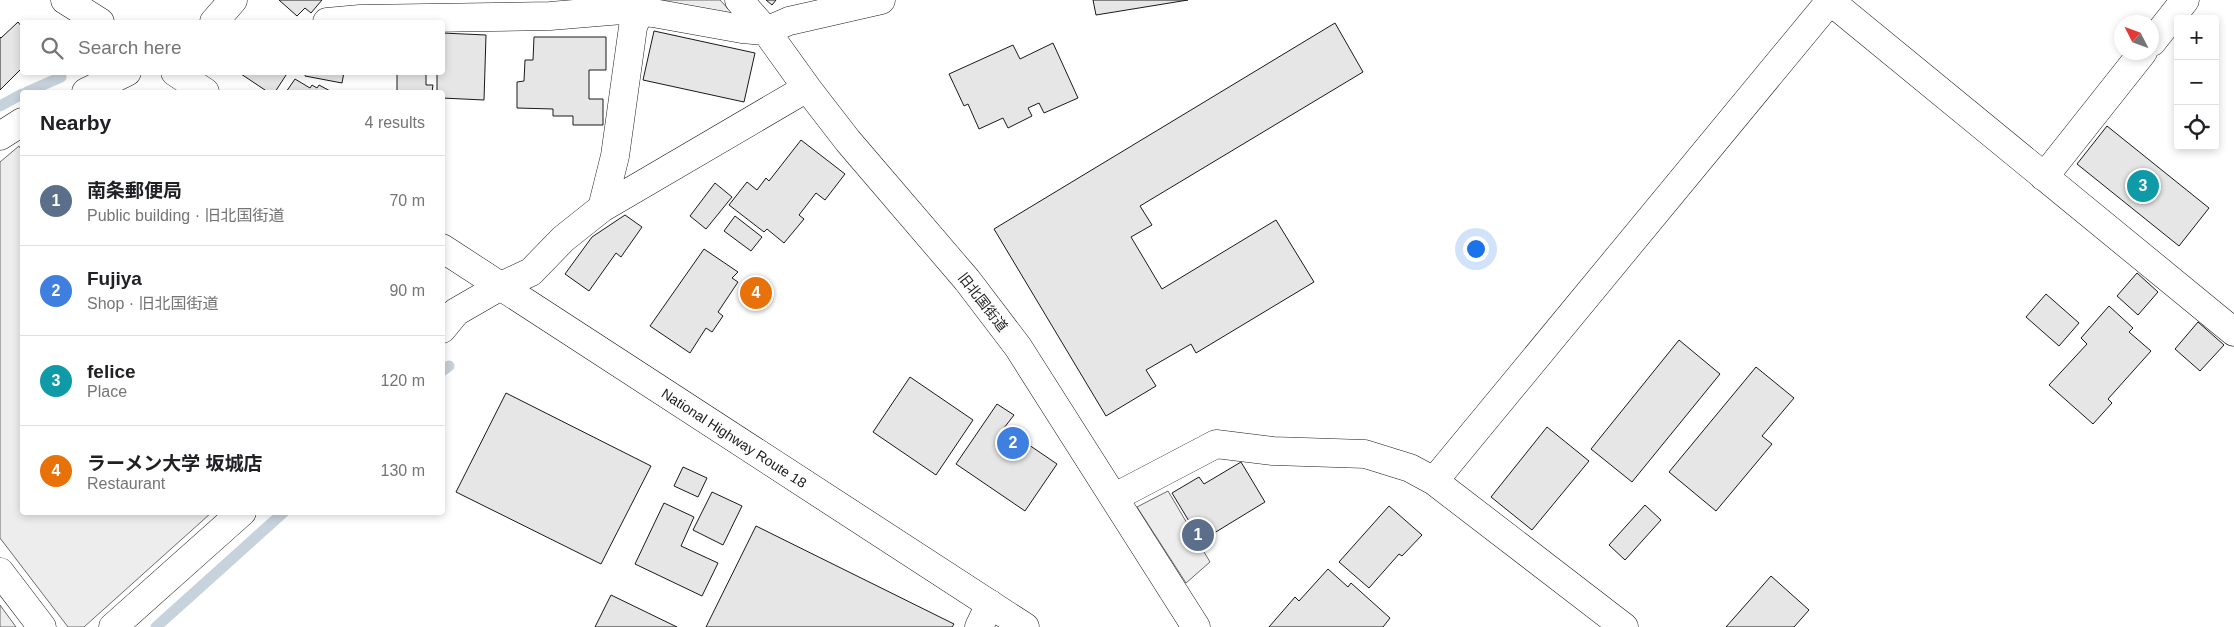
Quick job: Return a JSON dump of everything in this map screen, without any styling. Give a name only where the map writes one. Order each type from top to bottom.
[{"type":"main road","points":[[65,0],[97,20]]},
{"type":"main road","points":[[216,20],[234,0]]},
{"type":"main road","name":"旧北国街道","points":[[738,0],[766,31],[854,148],[966,280],[1018,347],[1196,627]]},
{"type":"main road","points":[[349,20],[550,16],[622,10],[641,5],[742,29],[766,31],[789,21],[881,0]]},
{"type":"main road","points":[[1434,481],[1830,0],[2234,332]]},
{"type":"main road","points":[[2159,33],[2185,0]]},
{"type":"main road","points":[[602,208],[614,156],[632,27],[641,5]]},
{"type":"main road","points":[[2044,177],[2137,60]]},
{"type":"main road","points":[[90,90],[121,75]]},
{"type":"main road","points":[[180,75],[202,90]]},
{"type":"main road","points":[[445,325],[456,312],[501,286],[531,272],[563,239],[602,208],[807,88]]},
{"type":"main road","points":[[0,136],[20,123]]},
{"type":"main road","name":"National Highway Route 18","points":[[445,250],[501,286],[984,616],[1025,627]]},
{"type":"main road","points":[[1115,497],[1216,444],[1273,451],[1365,454],[1410,468],[1434,481],[1624,627]]},
{"type":"main road","points":[[114,627],[239,515]]},
{"type":"main road","points":[[0,572],[42,627]]},
{"type":"shaded area","points":[[653,0],[720,0],[735,16]]},
{"type":"shaded area","points":[[19,146],[20,515],[209,515],[84,627],[68,627],[0,538],[0,162]]},
{"type":"shaded area","points":[[1168,491],[1210,562],[1186,583],[1137,507]]},
{"type":"shaded area","points":[[0,605],[16,627],[0,627]]},
{"type":"building","points":[[279,0],[322,0],[311,13],[305,8],[297,16]]},
{"type":"building","points":[[766,0],[776,0],[772,5]]},
{"type":"building","points":[[1093,0],[1188,0],[1096,15]]},
{"type":"building","points":[[18,22],[20,24],[20,70],[0,90],[0,37]]},
{"type":"building","points":[[1335,23],[1363,72],[1140,206],[1152,225],[1131,237],[1162,289],[1276,220],[1314,282],[1196,353],[1191,344],[1146,370],[1156,386],[1106,416],[994,229]]},
{"type":"building","points":[[654,31],[755,53],[744,102],[643,80]]},
{"type":"building","points":[[445,33],[486,35],[484,100],[445,98],[445,90],[437,90],[437,75],[445,75]]},
{"type":"building","points":[[534,37],[606,37],[606,70],[589,70],[589,99],[603,99],[603,125],[573,125],[573,116],[553,116],[553,109],[517,108],[517,82],[524,81],[525,60],[533,60]]},
{"type":"building","points":[[1053,43],[1078,98],[1044,113],[1039,103],[1028,108],[1032,116],[1008,128],[1003,118],[979,129],[968,104],[964,106],[949,74],[1013,45],[1020,59]]},
{"type":"building","points":[[242,75],[286,75],[276,90],[265,90]]},
{"type":"building","points":[[305,75],[343,75],[342,83]]},
{"type":"building","points":[[397,75],[426,75],[426,85],[433,85],[432,90],[397,90]]},
{"type":"building","points":[[295,79],[310,88],[312,85],[317,88],[319,85],[328,90],[287,90]]},
{"type":"building","points":[[2107,126],[2209,208],[2179,246],[2077,164]]},
{"type":"building","points":[[801,140],[845,174],[825,200],[816,193],[799,215],[804,219],[784,243],[767,229],[764,232],[729,205],[747,182],[757,190],[766,178],[769,181]]},
{"type":"building","points":[[715,183],[732,197],[706,229],[690,216]]},
{"type":"building","points":[[625,215],[642,227],[621,257],[616,253],[589,291],[565,274],[592,237]]},
{"type":"building","points":[[735,216],[762,237],[751,251],[724,231]]},
{"type":"building","points":[[704,249],[738,272],[732,278],[738,282],[718,312],[723,316],[712,332],[706,328],[690,353],[650,326]]},
{"type":"building","points":[[2137,273],[2158,292],[2138,315],[2117,296]]},
{"type":"building","points":[[2046,294],[2079,323],[2059,346],[2026,317]]},
{"type":"building","points":[[2109,306],[2133,328],[2129,332],[2151,351],[2108,399],[2112,403],[2093,424],[2049,385],[2087,344],[2081,338]]},
{"type":"building","points":[[2198,322],[2224,345],[2200,371],[2175,349]]},
{"type":"building","points":[[1679,340],[1720,374],[1632,482],[1591,449]]},
{"type":"building","points":[[1756,367],[1794,398],[1762,436],[1772,444],[1716,511],[1669,472]]},
{"type":"building","points":[[910,377],[973,420],[936,475],[873,432]]},
{"type":"building","points":[[506,393],[651,466],[601,564],[456,492]]},
{"type":"building","points":[[997,404],[1014,415],[1004,428],[1057,464],[1025,511],[956,464]]},
{"type":"building","points":[[1547,427],[1589,461],[1532,530],[1491,497]]},
{"type":"building","points":[[1241,462],[1265,502],[1201,541],[1172,493],[1199,477],[1204,484]]},
{"type":"building","points":[[683,467],[707,478],[698,497],[674,486]]},
{"type":"building","points":[[712,492],[742,506],[723,545],[693,530]]},
{"type":"building","points":[[664,503],[694,517],[681,546],[718,563],[702,596],[635,564]]},
{"type":"building","points":[[1645,505],[1661,520],[1625,560],[1609,545]]},
{"type":"building","points":[[1389,506],[1422,535],[1402,556],[1399,554],[1369,588],[1339,562]]},
{"type":"building","points":[[756,526],[954,624],[952,627],[706,627]]},
{"type":"building","points":[[1328,569],[1348,587],[1351,583],[1390,618],[1383,627],[1269,627],[1295,597],[1299,601]]},
{"type":"building","points":[[1771,576],[1809,610],[1794,627],[1726,627]]},
{"type":"building","points":[[611,595],[677,627],[595,627]]},
{"type":"waterway","points":[[32,90],[61,77]]},
{"type":"waterway","points":[[0,106],[20,95]]},
{"type":"waterway","points":[[445,369],[449,366]]},
{"type":"waterway","points":[[156,627],[281,515]]},
{"type":"place","name":"felice","points":[[2143,186]]},
{"type":"place","name":"ラーメン大学 坂城店","points":[[756,293]]},
{"type":"place","name":"Fujiya","points":[[1013,443]]},
{"type":"place","name":"南条郵便局","points":[[1198,535]]}]
